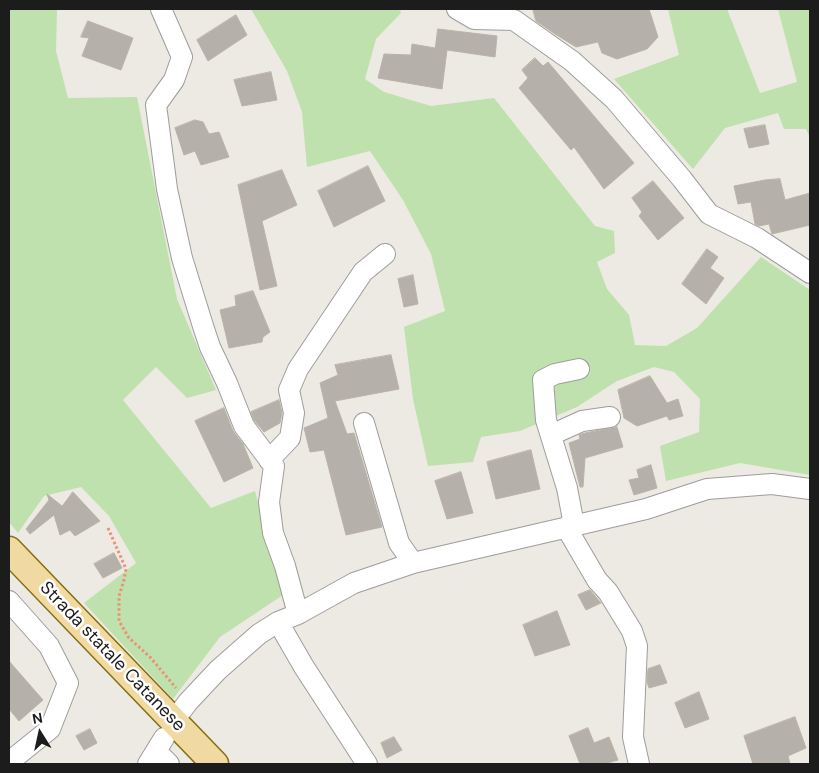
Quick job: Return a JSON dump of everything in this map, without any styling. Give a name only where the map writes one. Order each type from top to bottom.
[{"type":"main road","name":"Strada statale Catanese","points":[[9,550],[215,764]]},
{"type":"street","points":[[161,9],[182,57],[174,80],[156,104],[166,189],[182,258],[210,347],[244,426],[274,466],[269,502],[273,533],[285,566],[298,614]]},
{"type":"street","points":[[457,9],[474,18],[514,20],[572,61],[614,99],[682,178],[709,214],[757,238],[810,273]]},
{"type":"street","points":[[482,19],[501,9]]},
{"type":"street","points":[[269,460],[290,438],[294,413],[289,390],[298,369],[363,272],[385,254]]},
{"type":"street","points":[[578,369],[555,374],[543,380],[546,420],[567,488],[570,526],[597,580],[608,592],[632,631],[637,646],[633,738],[639,764]]},
{"type":"street","points":[[550,435],[582,421],[610,417]]},
{"type":"street","points":[[364,423],[399,543],[413,563]]},
{"type":"street","points":[[185,706],[218,670],[260,634],[278,622],[298,614],[354,583],[413,563],[646,509],[707,489],[772,484],[810,489]]},
{"type":"street","points":[[9,601],[49,646],[68,683],[50,729],[9,762]]},
{"type":"street","points":[[278,622],[304,667],[367,764]]},
{"type":"path","points":[[108,528],[126,569],[119,596],[119,621],[129,638],[150,658],[185,706]]},
{"type":"green space","points":[[9,9],[57,9],[56,51],[68,98],[137,97],[177,299],[216,390],[187,398],[156,367],[123,400],[211,508],[255,491],[283,595],[220,637],[173,699],[84,603],[136,563],[109,516],[81,487],[44,496],[18,533],[9,522]]},
{"type":"green space","points":[[251,9],[400,9],[401,13],[376,39],[365,79],[384,92],[431,106],[494,98],[595,226],[614,231],[615,253],[597,262],[607,289],[629,315],[635,345],[666,346],[697,328],[761,257],[810,290],[810,475],[740,463],[666,481],[660,446],[699,432],[700,399],[674,372],[654,367],[617,381],[577,407],[520,431],[481,437],[473,462],[428,466],[413,399],[404,327],[445,311],[431,254],[403,200],[370,151],[307,167],[302,112],[287,71]]},
{"type":"green space","points":[[668,9],[727,9],[760,93],[797,82],[778,9],[810,9],[810,138],[806,129],[784,129],[778,113],[725,128],[693,169],[614,79],[679,55]]},
{"type":"building","points":[[533,9],[649,9],[658,37],[647,49],[617,59],[602,53],[598,42],[576,47],[536,21]]},
{"type":"building","points":[[236,15],[247,35],[208,61],[197,40]]},
{"type":"building","points":[[88,21],[133,38],[121,70],[82,56],[89,38],[81,37]]},
{"type":"building","points":[[438,29],[497,36],[495,57],[447,50],[442,89],[378,78],[384,54],[411,55],[412,44],[435,48]]},
{"type":"building","points":[[535,58],[543,66],[548,62],[634,163],[604,189],[574,147],[571,150],[519,88],[528,78],[522,70]]},
{"type":"building","points":[[271,72],[277,100],[242,106],[234,80]]},
{"type":"building","points":[[195,120],[203,122],[209,134],[219,132],[229,157],[201,165],[195,151],[184,155],[175,128]]},
{"type":"building","points":[[765,125],[769,144],[749,148],[744,129]]},
{"type":"building","points":[[368,166],[385,201],[334,227],[318,191]]},
{"type":"building","points":[[282,170],[297,205],[262,221],[277,286],[260,290],[238,185]]},
{"type":"building","points":[[780,179],[785,200],[810,193],[810,225],[772,234],[769,224],[759,226],[755,224],[751,202],[738,204],[734,186]]},
{"type":"building","points":[[653,181],[684,218],[658,240],[639,216],[642,212],[632,198]]},
{"type":"building","points":[[707,249],[718,257],[710,268],[724,278],[706,304],[682,284]]},
{"type":"building","points":[[413,275],[418,304],[404,307],[398,279]]},
{"type":"building","points":[[253,291],[270,332],[263,337],[262,342],[229,348],[220,310],[236,306],[235,296]]},
{"type":"building","points":[[391,355],[399,389],[335,401],[347,434],[354,433],[382,527],[346,535],[324,450],[310,452],[304,428],[328,418],[320,383],[338,375],[335,365]]},
{"type":"building","points":[[650,376],[667,403],[678,399],[683,416],[669,420],[667,416],[637,426],[624,418],[618,390]]},
{"type":"building","points":[[279,400],[282,413],[280,423],[264,432],[254,420],[251,412]]},
{"type":"building","points":[[224,408],[233,431],[243,444],[253,468],[224,482],[195,421]]},
{"type":"building","points":[[617,427],[623,447],[585,458],[583,487],[580,487],[569,443],[580,439],[579,435],[585,433]]},
{"type":"building","points":[[531,450],[540,489],[496,499],[487,462]]},
{"type":"building","points":[[651,465],[657,488],[634,495],[629,480],[639,478],[637,470]]},
{"type":"building","points":[[461,472],[473,513],[447,519],[435,481]]},
{"type":"building","points":[[73,492],[100,521],[75,536],[70,530],[60,535],[54,515],[30,534],[26,529],[49,500],[47,494],[62,506]]},
{"type":"building","points":[[114,553],[122,568],[103,578],[94,564]]},
{"type":"building","points":[[590,590],[601,603],[586,610],[578,595]]},
{"type":"building","points":[[557,611],[570,645],[535,656],[523,625]]},
{"type":"building","points":[[9,661],[43,700],[19,721],[9,709]]},
{"type":"building","points":[[660,665],[667,683],[649,688],[647,682],[648,669]]},
{"type":"building","points":[[699,692],[709,719],[685,728],[675,703]]},
{"type":"building","points":[[795,717],[806,748],[788,756],[790,764],[753,764],[744,736]]},
{"type":"building","points":[[588,728],[594,743],[609,737],[618,760],[604,764],[580,764],[569,736]]},
{"type":"building","points":[[90,729],[97,743],[84,750],[76,736]]},
{"type":"building","points":[[394,737],[402,750],[387,758],[381,743]]}]
